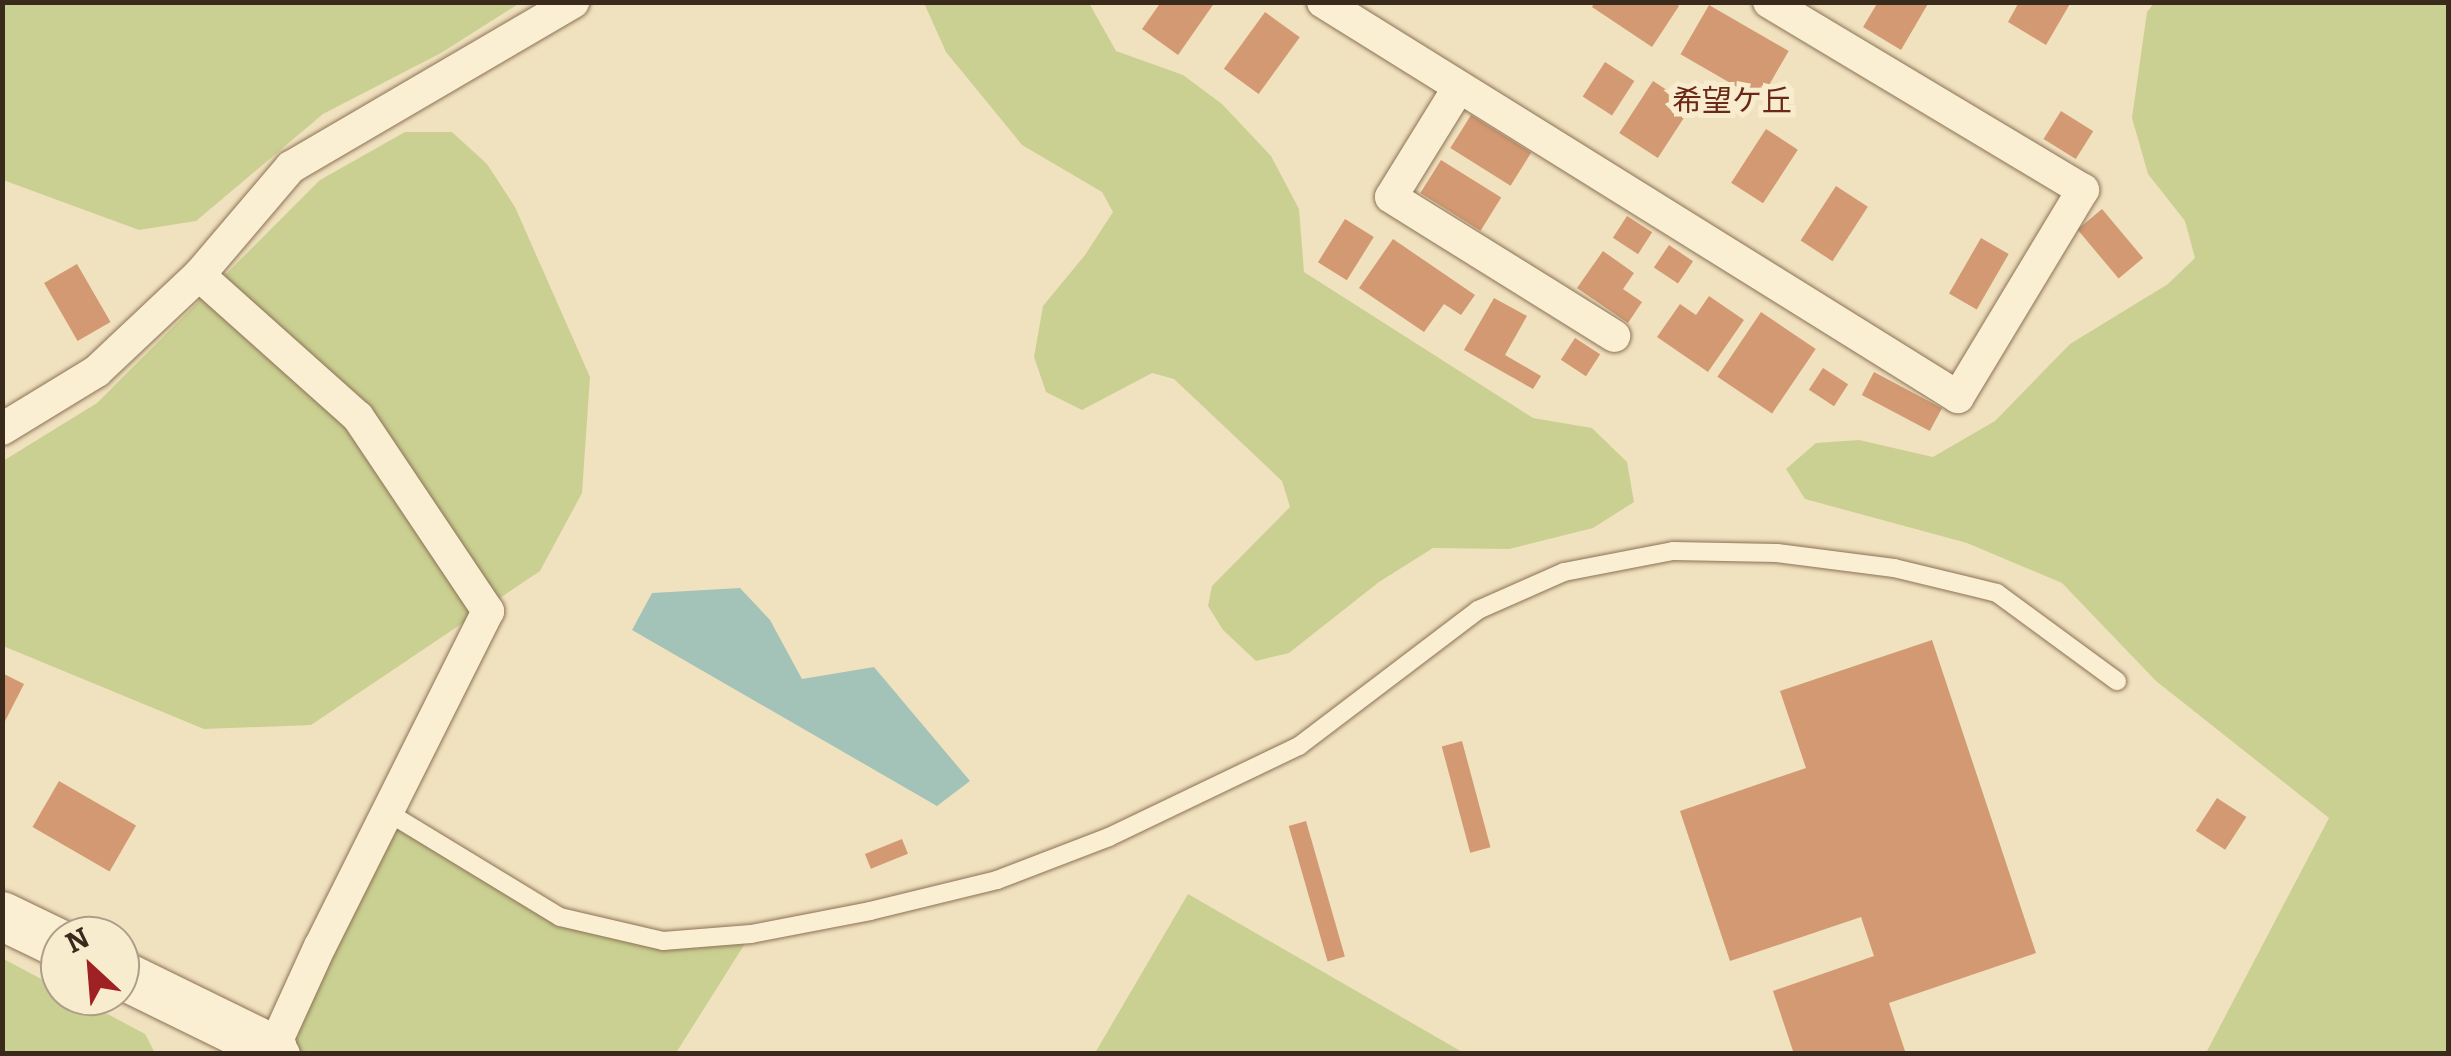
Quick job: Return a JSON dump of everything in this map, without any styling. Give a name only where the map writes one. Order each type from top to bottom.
[{"type":"street","points":[[2,429],[97,371],[198,275],[291,168],[573,2]]},
{"type":"street","points":[[1324,2],[1958,397],[2084,190],[1768,2]]},
{"type":"street","points":[[1459,87],[1391,197],[1614,336]]},
{"type":"street","points":[[140,984],[276,1052],[488,611],[358,417],[198,275]]},
{"type":"street","points":[[2,916],[40,934]]},
{"type":"lane","points":[[390,813],[560,917],[663,941],[752,934],[853,914],[997,880],[1109,837],[1299,746],[1478,610],[1564,572],[1673,550],[1777,553],[1894,568],[1998,593],[2117,681]]},
{"type":"green space","points":[[3,2],[520,3],[441,53],[323,114],[196,221],[139,230],[3,180]]},
{"type":"green space","points":[[924,3],[1089,3],[1116,51],[1183,75],[1222,104],[1271,156],[1299,209],[1304,272],[1533,418],[1592,428],[1627,462],[1634,502],[1593,528],[1509,549],[1433,548],[1379,582],[1289,653],[1256,661],[1223,630],[1208,606],[1212,586],[1290,507],[1282,481],[1174,379],[1152,373],[1082,410],[1046,392],[1034,357],[1043,306],[1085,255],[1113,212],[1102,192],[1022,145],[946,52]]},
{"type":"green space","points":[[2154,3],[2448,3],[2448,1053],[2206,1053],[2329,818],[2156,681],[2062,583],[1967,543],[1805,499],[1786,469],[1816,443],[1859,440],[1933,457],[1995,421],[2070,344],[2168,284],[2195,258],[2185,221],[2148,174],[2132,118],[2147,12]]},
{"type":"green space","points":[[405,132],[452,132],[487,164],[515,207],[590,377],[582,493],[540,571],[311,725],[204,729],[3,646],[3,461],[97,403],[320,180]]},
{"type":"green space","points":[[389,813],[560,917],[663,941],[751,934],[676,1053],[284,1054]]},
{"type":"green space","points":[[1188,894],[1464,1053],[1095,1053]]},
{"type":"green space","points":[[2,958],[40,978],[40,1016],[111,1016],[145,1034],[155,1053],[3,1053]]},
{"type":"water","points":[[740,588],[770,620],[802,679],[874,667],[970,781],[937,806],[632,630],[652,593]]},
{"type":"building","points":[[1161,2],[1215,2],[1178,55],[1142,29]]},
{"type":"building","points":[[1595,2],[1674,2],[1679,6],[1652,47],[1592,7]]},
{"type":"building","points":[[1878,2],[1929,2],[1901,50],[1863,27]]},
{"type":"building","points":[[2019,2],[2071,2],[2046,45],[2008,22]]},
{"type":"building","points":[[1709,5],[1789,51],[1760,100],[1680,54]]},
{"type":"building","points":[[1265,12],[1300,37],[1259,94],[1224,69]]},
{"type":"building","points":[[1605,62],[1634,81],[1612,115],[1583,96]]},
{"type":"building","points":[[1653,81],[1692,106],[1658,158],[1619,133]]},
{"type":"building","points":[[2061,111],[2093,131],[2076,159],[2044,139]]},
{"type":"building","points":[[1471,115],[1531,153],[1511,186],[1450,148]]},
{"type":"building","points":[[1766,129],[1798,150],[1763,203],[1731,183]]},
{"type":"building","points":[[1441,160],[1501,198],[1481,231],[1420,193]]},
{"type":"building","points":[[1836,186],[1868,207],[1832,261],[1801,241]]},
{"type":"building","points":[[2102,209],[2143,258],[2119,279],[2077,230]]},
{"type":"building","points":[[1627,216],[1652,232],[1638,254],[1613,238]]},
{"type":"building","points":[[1345,219],[1374,237],[1347,280],[1318,262]]},
{"type":"building","points":[[1981,238],[2009,254],[1977,309],[1949,293]]},
{"type":"building","points":[[1393,239],[1475,295],[1461,315],[1444,304],[1424,332],[1359,288]]},
{"type":"building","points":[[1669,245],[1693,261],[1678,284],[1654,267]]},
{"type":"building","points":[[1603,251],[1634,273],[1623,289],[1642,302],[1628,323],[1577,288]]},
{"type":"building","points":[[77,264],[110,322],[78,341],[44,283]]},
{"type":"building","points":[[1709,296],[1744,320],[1708,372],[1657,337],[1680,304],[1696,315]]},
{"type":"building","points":[[1494,298],[1527,316],[1505,355],[1541,376],[1533,389],[1464,350]]},
{"type":"building","points":[[1761,312],[1816,349],[1772,414],[1717,377]]},
{"type":"building","points":[[1575,338],[1600,354],[1586,376],[1561,360]]},
{"type":"building","points":[[1823,368],[1848,384],[1834,406],[1809,390]]},
{"type":"building","points":[[1874,372],[1942,408],[1930,431],[1862,395]]},
{"type":"building","points":[[1932,640],[2036,953],[1889,1003],[1906,1054],[1794,1054],[1773,991],[1874,956],[1861,917],[1730,961],[1680,811],[1806,768],[1780,691]]},
{"type":"building","points":[[2,673],[24,684],[2,727]]},
{"type":"building","points":[[1462,741],[1490,847],[1470,853],[1442,746]]},
{"type":"building","points":[[59,781],[136,826],[110,871],[32,827]]},
{"type":"building","points":[[2217,798],[2246,817],[2225,850],[2196,831]]},
{"type":"building","points":[[1306,821],[1345,957],[1328,961],[1289,826]]},
{"type":"building","points":[[902,839],[908,854],[871,869],[865,854]]},
{"type":"district","name":"希望ケ丘","points":[[1732,101]]}]
